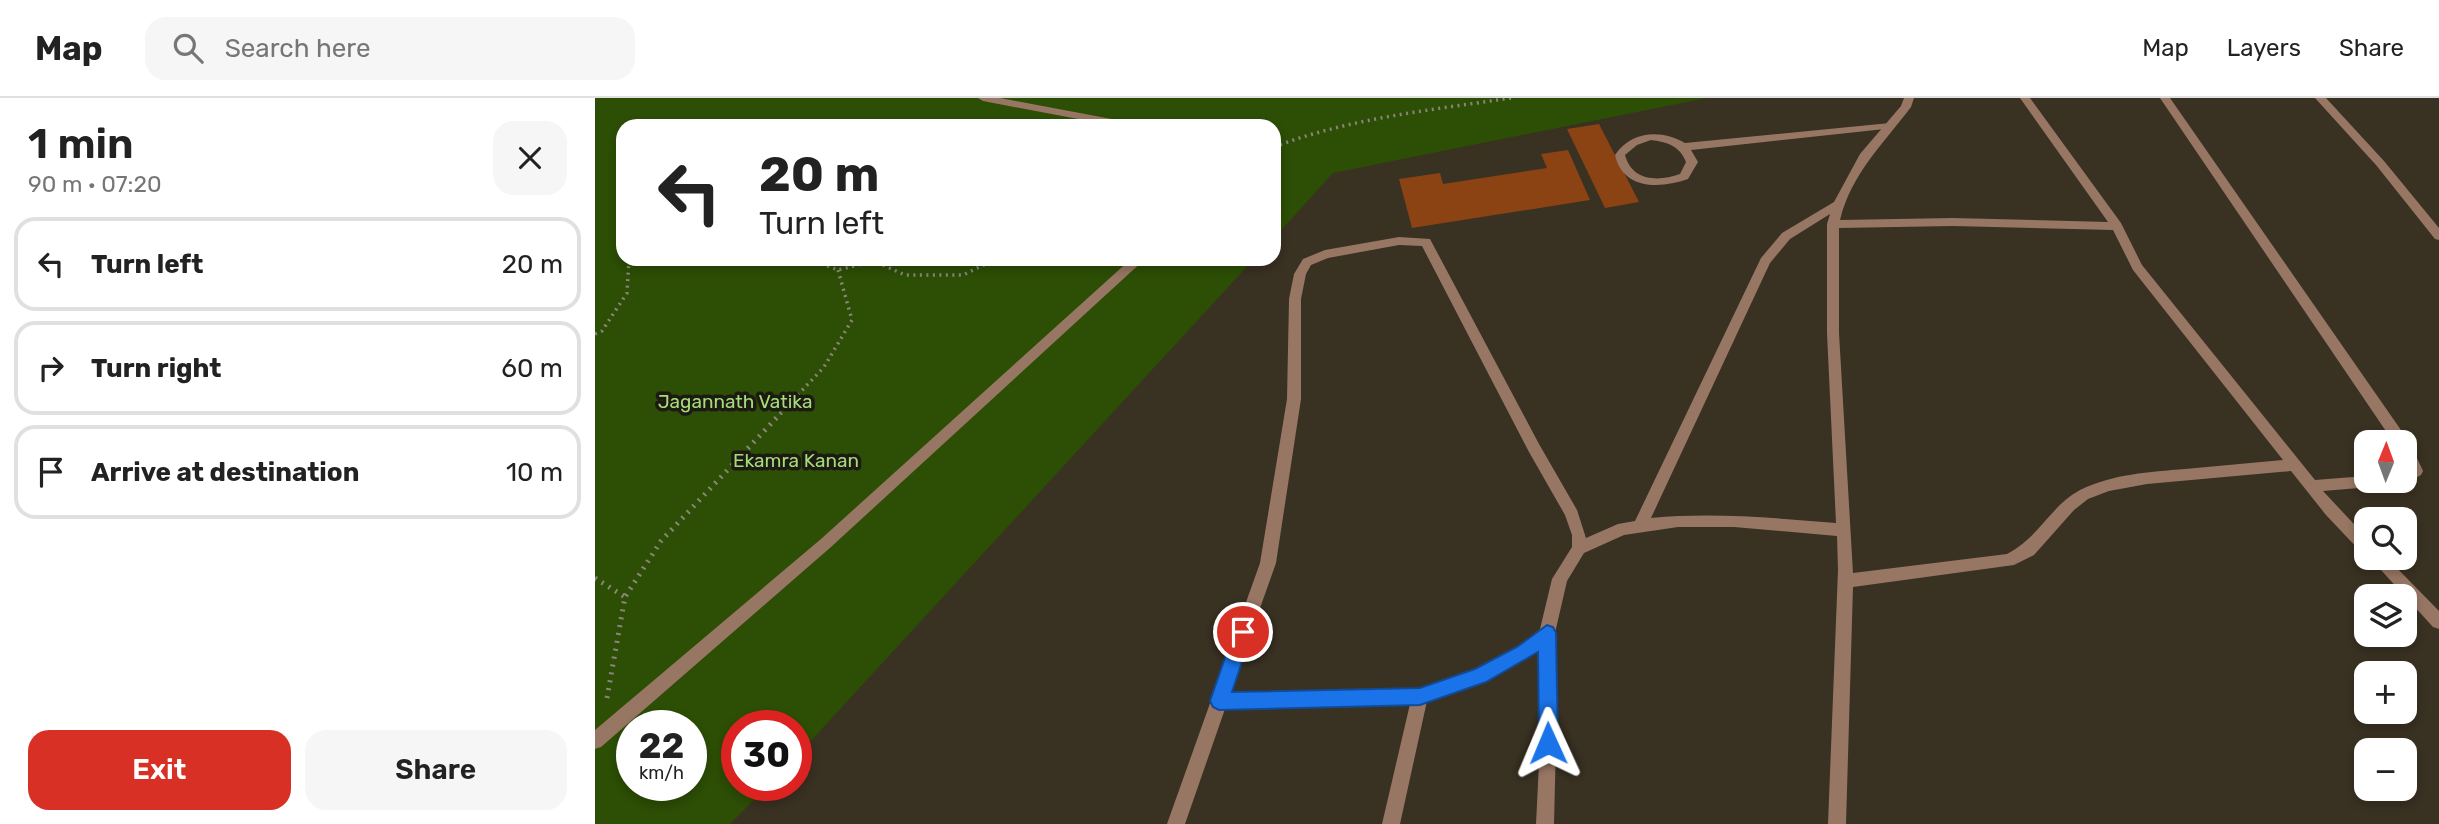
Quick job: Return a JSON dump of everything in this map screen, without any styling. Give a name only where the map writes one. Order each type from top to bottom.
[{"type":"street","points":[[983,98],[1096,119]]},
{"type":"street","points":[[1837,824],[1846,581],[1833,332],[1833,224],[1838,204],[1864,156],[1906,107],[1909,98]]},
{"type":"street","points":[[2025,98],[2117,226],[2137,267],[2331,511],[2354,535]]},
{"type":"street","points":[[2165,98],[2393,430]]},
{"type":"street","points":[[2320,98],[2380,163],[2439,236]]},
{"type":"street","points":[[1684,147],[1692,162],[1690,170],[1675,181],[1653,183],[1641,180],[1632,176],[1621,163],[1623,149],[1640,139],[1664,138],[1684,147],[1890,126]]},
{"type":"street","points":[[1639,527],[1765,261],[1786,236],[1838,204]]},
{"type":"street","points":[[1833,224],[1953,222],[2117,226]]},
{"type":"street","points":[[1176,824],[1268,563],[1294,399],[1295,299],[1300,274],[1307,262],[1325,254],[1399,241],[1426,242],[1534,448],[1572,514],[1580,535],[1579,548],[1560,579],[1547,633],[1548,743],[1545,824]]},
{"type":"street","points":[[598,739],[826,543],[1131,266]]},
{"type":"street","points":[[1846,581],[2008,560],[2029,550],[2069,506],[2083,495],[2108,485],[2147,478],[2294,465]]},
{"type":"street","points":[[2312,486],[2354,482]]},
{"type":"street","points":[[1579,548],[1623,529],[1725,521],[1845,530]]},
{"type":"street","points":[[2389,570],[2439,622]]},
{"type":"street","points":[[1219,701],[1420,696],[1480,676],[1523,653],[1547,633]]},
{"type":"street","points":[[1391,824],[1420,696]]},
{"type":"path","points":[[1281,144],[1341,126],[1511,98]]},
{"type":"path","points":[[595,334],[603,331],[627,293],[629,266]]},
{"type":"path","points":[[827,266],[838,270],[854,266]]},
{"type":"path","points":[[885,266],[905,275],[963,275],[982,266]]},
{"type":"path","points":[[598,739],[625,597],[661,541],[824,367],[852,320],[838,270]]},
{"type":"path","points":[[595,578],[625,597]]},
{"type":"green space","name":"Ekamra Kanan","points":[[595,98],[1707,98],[1333,173],[1281,230],[1281,119],[616,119],[616,266],[1248,266],[812,740],[812,710],[721,710],[721,801],[753,801],[730,824],[595,824]]},
{"type":"building","points":[[1599,124],[1639,202],[1605,208],[1567,129]]},
{"type":"building","points":[[1568,150],[1590,200],[1412,228],[1399,179],[1440,173],[1443,184],[1547,168],[1541,154]]},
{"type":"route","points":[[1243,632],[1219,701],[1420,696],[1480,676],[1523,653],[1547,633],[1548,743]]},
{"type":"park label","name":"Jagannath Vatika","points":[[735,401]]}]
